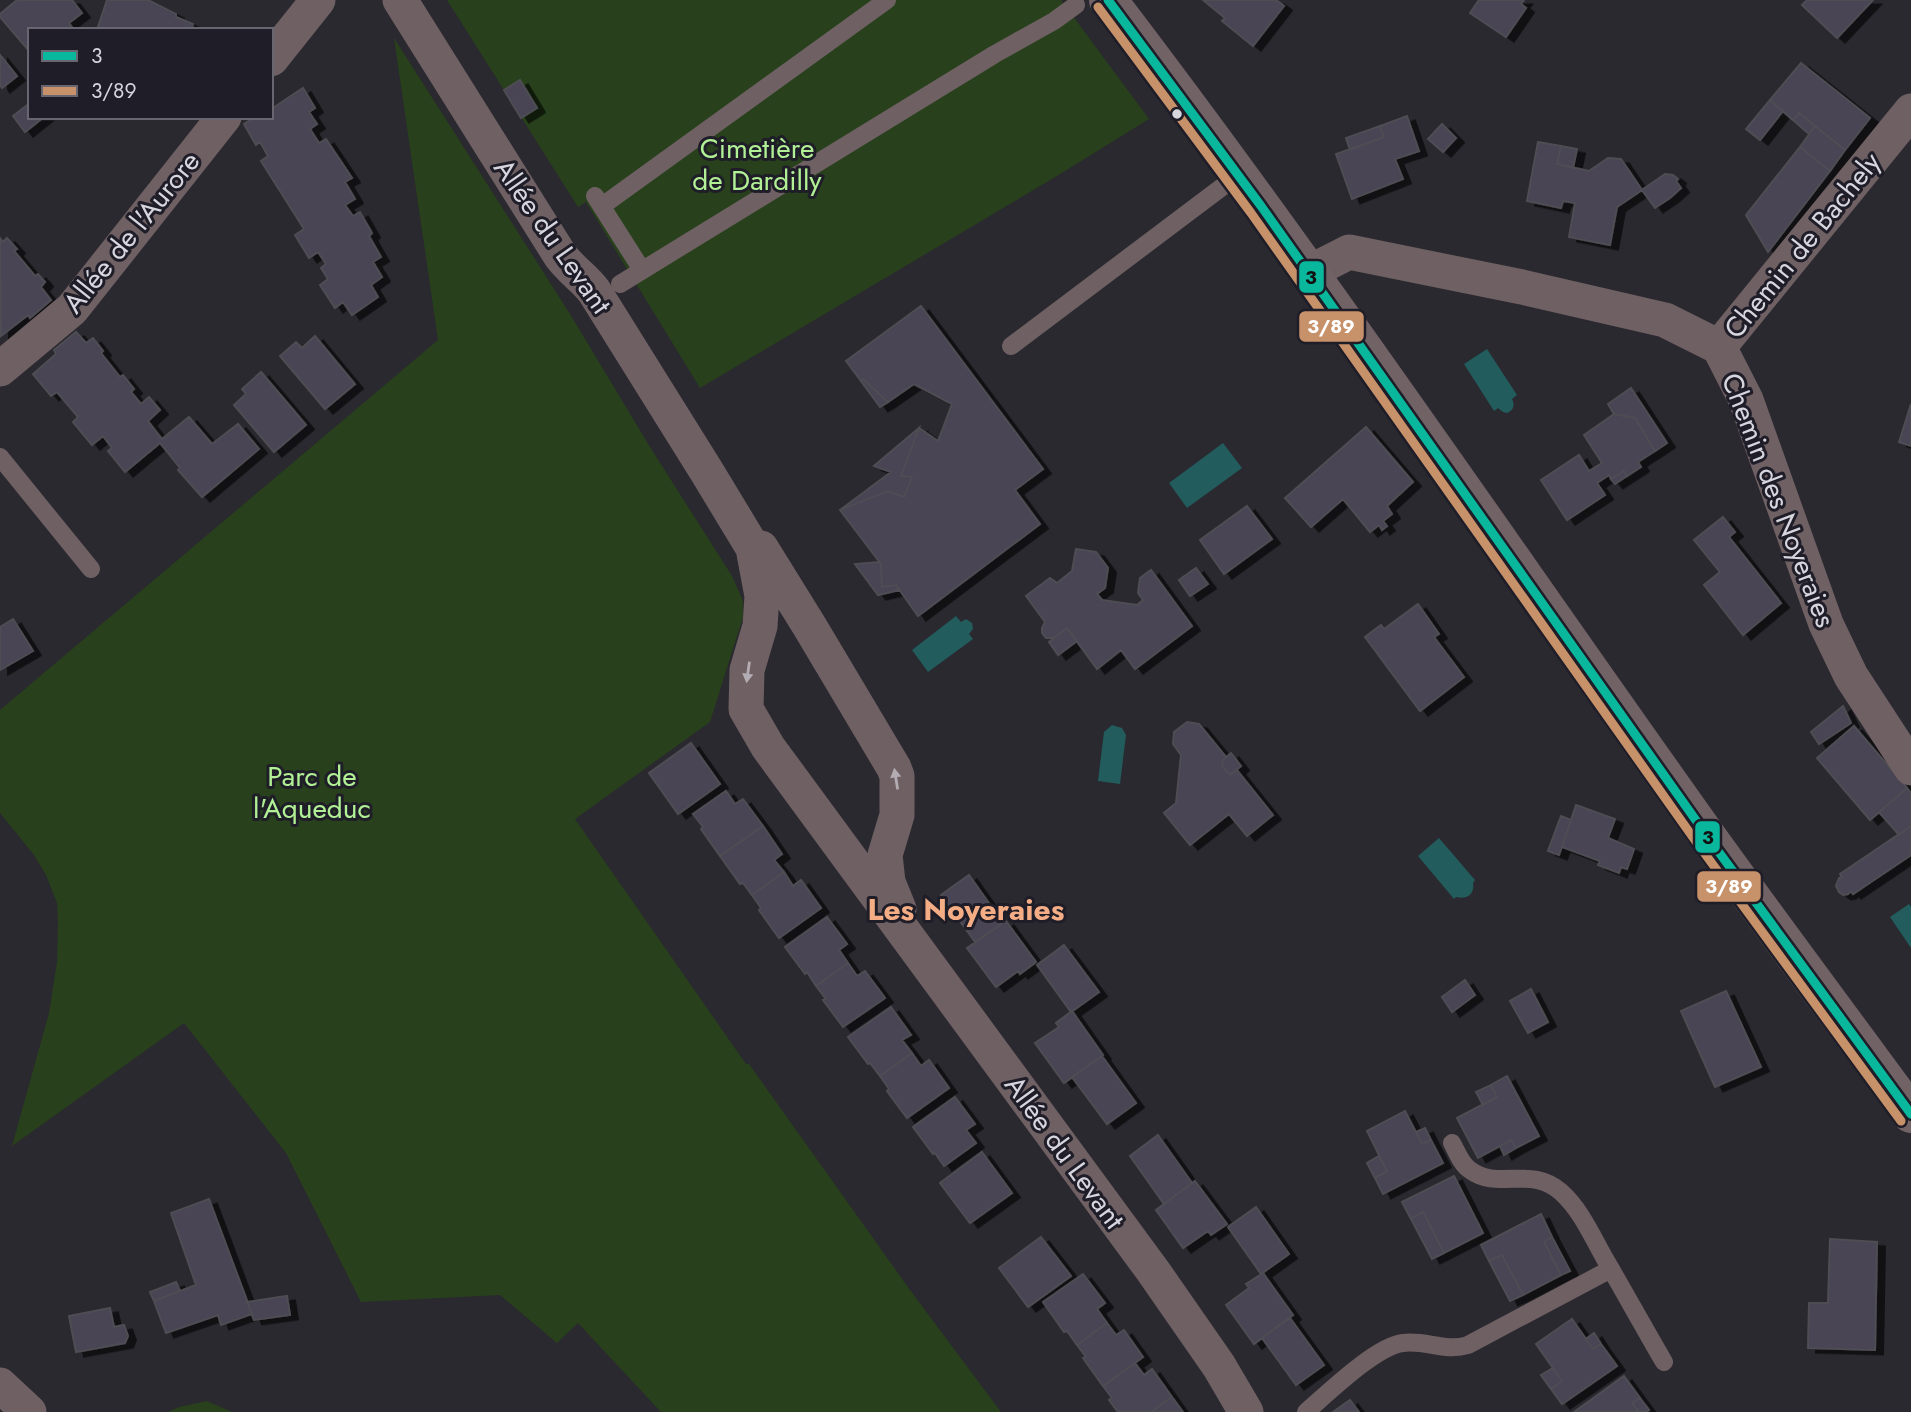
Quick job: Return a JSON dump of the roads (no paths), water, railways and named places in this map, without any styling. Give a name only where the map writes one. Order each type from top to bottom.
[{"type":"street","points":[[273,56],[318,0]]},
{"type":"street","name":"Allée du Levant","points":[[400,0],[559,255],[594,291],[753,548],[762,596],[760,626],[747,670],[746,709],[768,747],[1153,1271],[1219,1366],[1245,1412]]},
{"type":"street","points":[[1092,3],[1238,175],[1700,826],[1911,1114]]},
{"type":"street","name":"Chemin de Bachely","points":[[1719,347],[1911,111]]},
{"type":"street","name":"Allée de l'Aurore","points":[[0,369],[72,309],[222,119]]},
{"type":"street","name":"Chemin des Noyeraies","points":[[1308,273],[1349,252],[1522,287],[1665,320],[1719,347],[1746,400],[1826,624],[1851,676],[1911,768]]},
{"type":"street","name":"Allée du Levant","points":[[708,472],[810,627],[894,768],[898,803],[885,855],[888,882],[910,938]]},
{"type":"street","points":[[760,626],[787,620],[798,621],[810,627]]},
{"type":"street","points":[[836,839],[868,840],[893,830]]},
{"type":"street","name":"Allée du Levant","points":[[1219,1366],[1252,1397],[1263,1412]]},
{"type":"street","points":[[0,1385],[29,1412]]},
{"type":"lane","points":[[642,270],[599,201],[887,0]]},
{"type":"lane","points":[[620,284],[995,54],[1092,3]]},
{"type":"lane","points":[[1010,346],[1238,175]]},
{"type":"lane","points":[[0,457],[91,569]]},
{"type":"lane","points":[[1452,1143],[1463,1163],[1482,1176],[1504,1179],[1529,1177],[1548,1181],[1560,1190],[1575,1206],[1664,1362]]},
{"type":"lane","points":[[1306,1412],[1368,1360],[1389,1346],[1412,1342],[1453,1349],[1468,1345],[1611,1269]]},
{"type":"water","points":[[1487,349],[1517,395],[1512,399],[1512,409],[1507,413],[1498,408],[1494,411],[1464,364]]},
{"type":"water","points":[[1223,443],[1242,468],[1187,508],[1169,483]]},
{"type":"water","points":[[956,616],[961,622],[966,619],[972,623],[973,629],[969,634],[973,639],[928,672],[912,650]]},
{"type":"water","points":[[1112,725],[1122,728],[1126,735],[1120,784],[1098,781],[1104,732]]},
{"type":"water","points":[[1439,838],[1475,880],[1467,897],[1454,899],[1418,856]]},
{"type":"water","points":[[1909,904],[1911,907],[1911,948],[1890,917]]},
{"type":"district","name":"Les Noyeraies","points":[[966,910]]},
{"type":"park label","name":"Cimetière de Dardilly","points":[[757,164]]},
{"type":"park label","name":"Parc de l'Aqueduc","points":[[312,792]]}]
